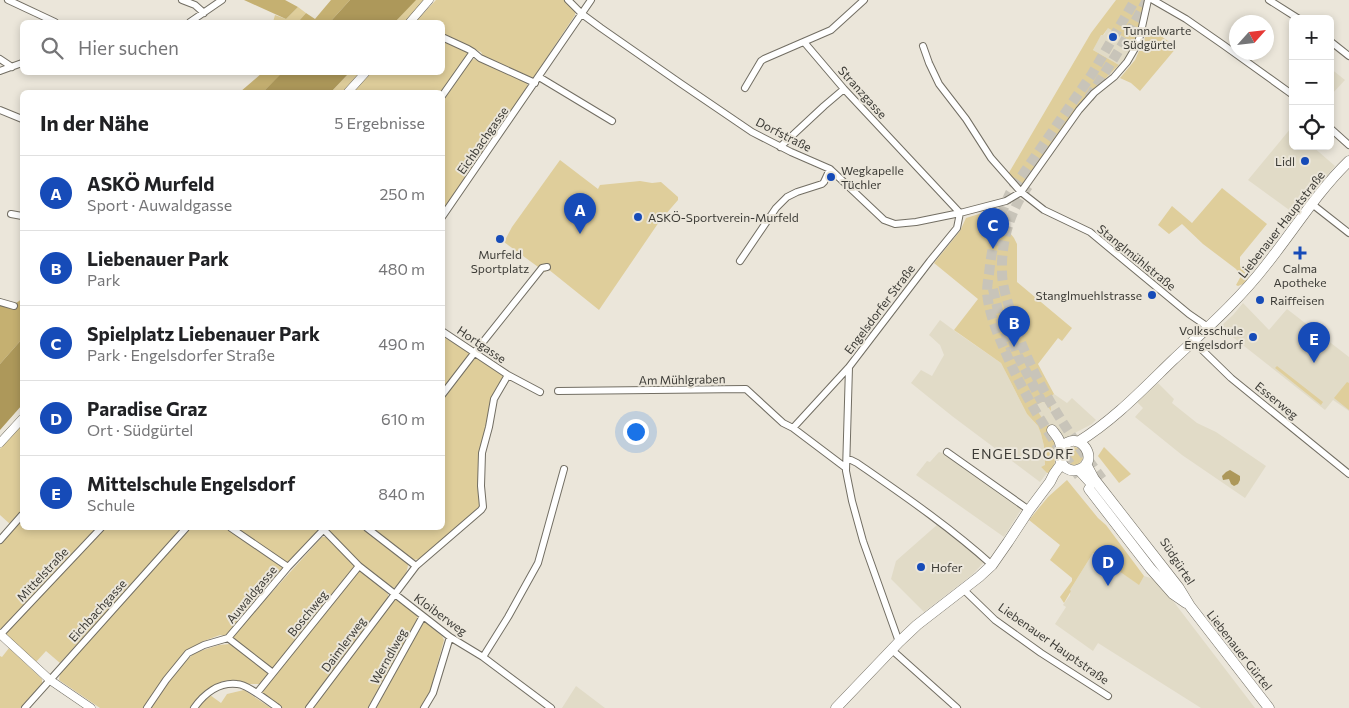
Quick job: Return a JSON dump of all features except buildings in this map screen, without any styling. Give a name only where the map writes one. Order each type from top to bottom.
[{"type":"main road","name":"Liebenauer Hauptstraße","points":[[1075,442],[1102,426],[1122,409],[1236,299],[1266,266],[1332,178],[1349,161]]},
{"type":"main road","name":"Liebenauer Hauptstraße","points":[[1087,450],[1102,426]]},
{"type":"main road","points":[[839,707],[917,625],[963,590],[1008,542],[1054,474],[1074,467],[1088,457],[1084,445],[1064,436],[1054,428],[1060,443],[1060,456],[1074,467],[1094,478],[1179,588],[1190,606]]},
{"type":"main road","points":[[1061,449],[1064,445],[1075,442]]},
{"type":"main road","name":"Südgürtel","points":[[1102,479],[1162,556],[1182,586],[1190,606]]},
{"type":"main road","name":"Südgürtel","points":[[1089,489],[1150,568],[1173,594],[1190,606]]},
{"type":"main road","name":"Liebenauer Gürtel","points":[[1190,606],[1269,708]]},
{"type":"street","points":[[8,0],[51,20]]},
{"type":"street","points":[[182,0],[195,5],[204,13]]},
{"type":"street","points":[[193,20],[222,0]]},
{"type":"street","points":[[414,20],[430,0]]},
{"type":"street","name":"Dorfstraße","points":[[568,0],[582,14],[752,132],[780,147],[830,169],[884,220],[892,223],[907,224],[1006,202],[1021,192]]},
{"type":"street","name":"Eichbachgasse","points":[[445,213],[592,0]]},
{"type":"street","points":[[745,88],[764,58],[831,30],[864,0]]},
{"type":"street","points":[[1021,192],[1079,110],[1127,62],[1137,45],[1148,0]]},
{"type":"street","points":[[1153,0],[1186,19],[1289,92]]},
{"type":"street","points":[[1269,0],[1293,15]]},
{"type":"street","points":[[445,38],[468,49],[480,58],[535,83]]},
{"type":"street","name":"Stranzgasse","points":[[804,42],[844,90],[960,213]]},
{"type":"street","points":[[1334,44],[1349,56]]},
{"type":"street","name":"Stanglmühlstraße","points":[[923,46],[939,84],[966,119],[991,158],[1021,192],[1044,210],[1090,232],[1189,314],[1208,327]]},
{"type":"street","points":[[445,92],[473,52]]},
{"type":"street","points":[[0,59],[12,67]]},
{"type":"street","points":[[0,71],[20,64]]},
{"type":"street","points":[[350,90],[363,75]]},
{"type":"street","points":[[539,77],[612,121]]},
{"type":"street","points":[[780,147],[844,90]]},
{"type":"street","points":[[0,110],[20,118]]},
{"type":"street","points":[[1334,132],[1349,145]]},
{"type":"street","points":[[740,261],[776,208],[792,194],[822,184],[830,169]]},
{"type":"street","points":[[1312,204],[1349,233]]},
{"type":"street","name":"Engelsdorfer Straße","points":[[896,646],[852,501],[846,468],[849,367],[957,228],[960,213]]},
{"type":"street","points":[[11,214],[20,216]]},
{"type":"street","points":[[445,391],[542,268],[547,267]]},
{"type":"street","points":[[0,302],[14,306]]},
{"type":"street","name":"Hortgasse","points":[[445,333],[508,375]]},
{"type":"street","name":"Esserweg","points":[[1193,342],[1231,378],[1349,474]]},
{"type":"street","points":[[793,428],[849,367]]},
{"type":"street","points":[[395,594],[416,566],[483,507],[481,486],[482,453],[494,399],[508,375],[540,392]]},
{"type":"street","name":"Am Mühlgraben","points":[[558,392],[746,389],[782,423],[793,428],[846,468]]},
{"type":"street","points":[[0,444],[20,421]]},
{"type":"street","points":[[947,452],[1029,510]]},
{"type":"street","points":[[846,460],[857,463],[919,506],[989,562]]},
{"type":"street","points":[[483,657],[538,563],[564,469]]},
{"type":"street","points":[[0,540],[20,517]]},
{"type":"street","name":"Mittelstraße","points":[[0,635],[99,530]]},
{"type":"street","name":"Eichbachgasse","points":[[25,708],[184,530]]},
{"type":"street","points":[[234,530],[288,567]]},
{"type":"street","name":"Auwaldgasse","points":[[147,708],[166,680],[188,654],[204,645],[228,638],[288,567],[324,530]]},
{"type":"street","name":"Kloiberweg","points":[[326,530],[359,566],[450,637],[483,657],[551,708]]},
{"type":"street","points":[[371,530],[416,566]]},
{"type":"street","name":"Boschweg","points":[[257,693],[359,566]]},
{"type":"street","name":"Liebenauer Hauptstraße","points":[[963,590],[995,620],[1041,653],[1108,696]]},
{"type":"street","name":"Daimlerweg","points":[[310,708],[395,594]]},
{"type":"street","name":"Werndlweg","points":[[372,708],[423,616]]},
{"type":"street","points":[[0,635],[50,680],[91,708]]},
{"type":"street","points":[[424,708],[433,693],[450,637]]},
{"type":"street","points":[[228,638],[273,673]]},
{"type":"street","points":[[896,646],[957,708]]},
{"type":"street","points":[[194,708],[208,693],[222,685],[238,683],[257,693],[278,708]]},
{"type":"shaded area","points":[[244,0],[285,0],[298,7],[286,19]]},
{"type":"shaded area","points":[[331,0],[350,0],[332,20],[300,20],[306,13],[315,19]]},
{"type":"shaded area","points":[[350,0],[416,0],[397,20],[332,20]]},
{"type":"shaded area","points":[[415,0],[427,0],[409,20],[397,20]]},
{"type":"shaded area","points":[[436,0],[564,0],[575,12],[575,15],[534,77],[530,78],[484,58],[481,52],[445,36],[445,20],[418,19]]},
{"type":"shaded area","points":[[1116,0],[1144,0],[1134,43],[1108,28],[1101,35],[1093,50],[1119,65],[1081,103],[1022,184],[1016,187],[1007,176],[1091,33]]},
{"type":"shaded area","points":[[298,7],[306,13],[300,20],[274,20],[275,15],[286,19]]},
{"type":"shaded area","points":[[1108,27],[1134,43],[1125,60],[1119,65],[1093,50],[1101,34],[1104,35]]},
{"type":"shaded area","points":[[1149,28],[1177,47],[1140,91],[1131,83],[1120,78],[1135,60]]},
{"type":"shaded area","points":[[445,40],[467,51],[468,54],[443,90],[353,90],[367,75],[445,75]]},
{"type":"shaded area","points":[[474,59],[527,83],[528,87],[445,207],[445,98],[471,60]]},
{"type":"shaded area","points":[[1334,71],[1345,80],[1334,92]]},
{"type":"shaded area","points":[[260,75],[281,75],[265,90],[242,90]]},
{"type":"shaded area","points":[[280,75],[347,75],[333,90],[265,90]]},
{"type":"shaded area","points":[[347,75],[360,75],[345,90],[333,90]]},
{"type":"shaded area","points":[[1289,130],[1289,150],[1317,150],[1335,166],[1299,211],[1292,212],[1248,180]]},
{"type":"shaded area","points":[[560,160],[598,189],[600,185],[640,181],[661,182],[678,197],[678,200],[659,222],[599,310],[548,269],[545,272],[504,242],[512,227]]},
{"type":"shaded area","points":[[1222,188],[1267,224],[1240,257],[1240,266],[1249,277],[1243,284],[1238,286],[1236,285],[1241,276],[1236,269],[1203,244],[1182,224],[1169,234],[1158,225],[1172,206],[1192,223]]},
{"type":"shaded area","points":[[992,210],[1017,244],[1017,282],[1072,328],[1062,341],[1058,338],[1038,364],[1054,394],[1050,397],[1051,411],[1044,401],[1034,406],[1057,440],[1053,471],[1047,473],[1041,467],[1045,465],[1044,446],[1038,426],[1027,414],[1001,363],[954,330],[978,299],[934,263],[960,231],[966,218]]},
{"type":"shaded area","points":[[20,300],[20,341],[0,364],[0,303],[10,307]]},
{"type":"shaded area","points":[[1243,303],[1269,330],[1287,309],[1349,357],[1349,411],[1333,400],[1325,410],[1220,327]]},
{"type":"shaded area","points":[[940,320],[1001,363],[1027,414],[1038,426],[1041,434],[1045,466],[1041,467],[1047,473],[1040,482],[911,383],[921,370],[932,376],[944,355],[940,345],[929,335]]},
{"type":"shaded area","points":[[445,338],[469,352],[469,356],[445,386]]},
{"type":"shaded area","points":[[20,341],[20,407],[0,430],[0,364]]},
{"type":"shaded area","points":[[475,355],[503,374],[504,377],[480,453],[478,475],[479,509],[420,559],[412,560],[373,530],[445,530],[445,395]]},
{"type":"shaded area","points":[[1277,366],[1323,402],[1321,405],[1275,368]]},
{"type":"shaded area","points":[[1347,382],[1349,383],[1349,410],[1334,398]]},
{"type":"shaded area","points":[[1158,383],[1174,399],[1172,403],[1197,423],[1216,432],[1266,466],[1245,498],[1182,455],[1135,417],[1143,408],[1137,402]]},
{"type":"shaded area","points":[[1054,394],[1067,403],[1072,398],[1096,420],[1057,445],[1034,406]]},
{"type":"shaded area","points":[[20,427],[20,512],[10,524],[0,515],[0,449]]},
{"type":"shaded area","points":[[1074,447],[1082,452],[1083,456],[1078,464],[1074,465],[1066,460],[1065,456],[1070,448]]},
{"type":"shaded area","points":[[1104,447],[1131,474],[1119,483],[1098,456]]},
{"type":"shaded area","points":[[939,452],[946,454],[1022,508],[1004,537],[916,475],[927,461],[930,462]]},
{"type":"shaded area","points":[[1230,470],[1240,476],[1238,484],[1234,486],[1229,479],[1223,480],[1222,476]]},
{"type":"shaded area","points":[[1067,480],[1106,525],[1144,576],[1139,585],[1093,553],[1064,603],[1060,597],[1072,581],[1072,578],[1050,560],[1060,545],[1029,520],[1048,497]]},
{"type":"shaded area","points":[[20,520],[20,530],[95,530],[0,629],[0,542]]},
{"type":"shaded area","points":[[938,524],[985,561],[973,574],[924,612],[891,579],[896,561]]},
{"type":"shaded area","points":[[102,530],[180,530],[60,663],[46,651],[36,662],[6,635],[7,631]]},
{"type":"shaded area","points":[[188,530],[228,530],[283,567],[284,570],[225,636],[220,635],[204,641],[187,652],[145,708],[100,708],[59,680],[60,673]]},
{"type":"shaded area","points":[[239,530],[321,530],[291,563],[286,562]]},
{"type":"shaded area","points":[[328,530],[364,530],[408,564],[407,571],[398,585],[392,589],[360,563]]},
{"type":"shaded area","points":[[322,537],[326,537],[355,565],[355,569],[275,667],[271,668],[233,640],[233,635]]},
{"type":"shaded area","points":[[1093,553],[1138,584],[1144,576],[1157,580],[1255,708],[1201,708],[1098,643],[1093,651],[1055,624],[1066,607],[1063,605],[1070,595],[1070,590]]},
{"type":"shaded area","points":[[361,571],[388,594],[388,598],[307,708],[282,708],[263,695],[262,689],[358,572]]},
{"type":"shaded area","points":[[397,599],[417,616],[418,620],[370,708],[311,708],[392,600]]},
{"type":"shaded area","points":[[422,621],[442,636],[444,640],[430,692],[421,708],[375,708]]},
{"type":"shaded area","points":[[230,644],[267,672],[269,676],[262,684],[247,684],[228,680],[209,688],[190,708],[151,708],[170,678],[194,653],[219,645]]},
{"type":"shaded area","points":[[9,648],[42,679],[42,684],[20,708],[0,708],[0,656],[2,657]]},
{"type":"shaded area","points":[[576,686],[605,708],[562,708]]},
{"type":"shaded area","points":[[244,690],[271,708],[198,708],[210,695],[221,703],[227,694]]},
{"type":"tunnel","points":[[1079,476],[1038,416],[1012,368],[991,315],[987,293],[988,284],[996,232],[1010,193],[1092,74],[1135,0]]},
{"type":"tunnel","points":[[1089,98],[1124,42],[1147,0]]},
{"type":"tunnel","points":[[1028,186],[1016,206],[1005,238],[1002,260],[1005,292],[1027,358],[1061,420],[1102,479]]},
{"type":"tunnel","points":[[993,289],[999,315],[1011,349]]},
{"type":"tunnel","points":[[1013,341],[1018,356],[1042,402]]},
{"type":"place","name":"Tunnelwarte Südgürtel","points":[[1113,37]]},
{"type":"place","name":"Lidl","points":[[1305,161]]},
{"type":"place","name":"Wegkapelle Tüchler","points":[[831,177]]},
{"type":"place","name":"ASKÖ-Sportverein-Murfeld","points":[[638,217]]},
{"type":"place","name":"ASKÖ Murfeld","points":[[580,234]]},
{"type":"place","name":"Murfeld Sportplatz","points":[[500,239]]},
{"type":"place","name":"Spielplatz Liebenauer Park","points":[[993,249]]},
{"type":"place","name":"Calma Apotheke","points":[[1300,253]]},
{"type":"place","name":"Stanglmuehlstrasse","points":[[1152,295]]},
{"type":"place","name":"Raiffeisen","points":[[1260,300]]},
{"type":"place","name":"Volksschule Engelsdorf","points":[[1253,337]]},
{"type":"place","name":"Liebenauer Park","points":[[1014,347]]},
{"type":"place","name":"Mittelschule Engelsdorf","points":[[1314,363]]},
{"type":"place","name":"Hofer","points":[[921,567]]},
{"type":"place","name":"Paradise Graz","points":[[1108,586]]},
{"type":"district","name":"ENGELSDORF","points":[[1023,453]]}]
